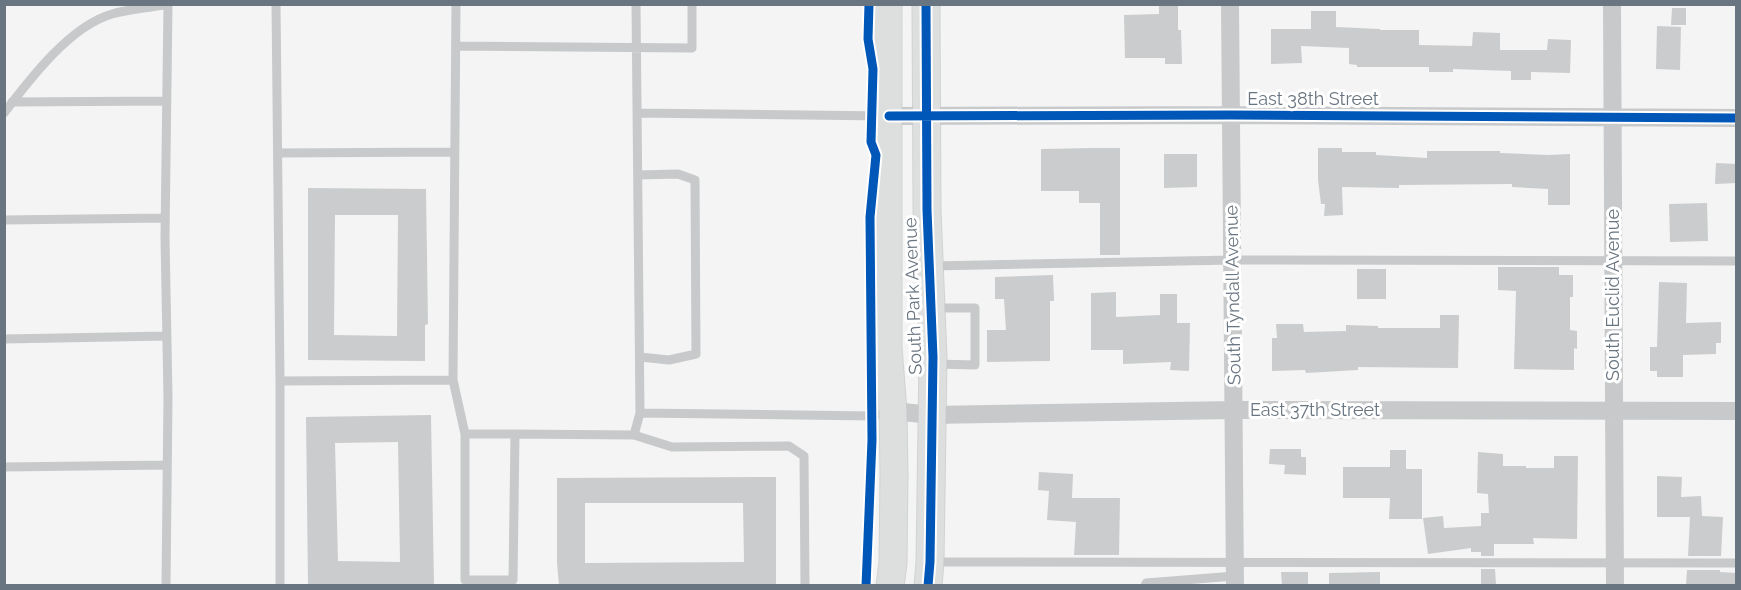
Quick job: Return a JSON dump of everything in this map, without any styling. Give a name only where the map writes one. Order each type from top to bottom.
[{"type":"main road","name":"South Park Avenue","points":[[888,4],[888,347],[893,411],[893,563],[890,585]]},
{"type":"main road","name":"South Park Avenue","points":[[926,4],[926,116],[933,364],[929,574]]},
{"type":"street","name":"South Tyndall Avenue","points":[[1230,4],[1235,575]]},
{"type":"street","name":"South Euclid Avenue","points":[[1612,4],[1615,585]]},
{"type":"street","name":"East 38th Street","points":[[889,116],[1231,115],[1737,118]]},
{"type":"street","name":"East 37th Street","points":[[893,411],[932,415],[1235,410],[1737,411]]},
{"type":"lane","points":[[4,113],[27,82],[72,35],[111,14],[168,4],[165,218],[168,465],[166,585]]},
{"type":"lane","points":[[276,4],[280,381],[279,585]]},
{"type":"lane","points":[[456,4],[453,380],[465,434],[465,583],[513,580],[515,434]]},
{"type":"lane","points":[[634,435],[640,414],[636,4]]},
{"type":"lane","points":[[456,46],[692,48],[692,4]]},
{"type":"lane","points":[[12,102],[168,101]]},
{"type":"lane","points":[[637,112],[889,116]]},
{"type":"lane","points":[[278,153],[454,152]]},
{"type":"lane","points":[[638,175],[678,174],[695,180],[696,354],[669,360],[640,357]]},
{"type":"lane","points":[[4,220],[165,218]]},
{"type":"lane","points":[[929,267],[1233,260],[1737,261]]},
{"type":"lane","points":[[931,308],[975,308],[975,365],[933,364]]},
{"type":"lane","points":[[4,339],[167,336]]},
{"type":"lane","points":[[280,381],[453,380]]},
{"type":"lane","points":[[640,414],[872,416],[893,411]]},
{"type":"lane","points":[[465,434],[634,435],[672,447],[789,446],[804,456],[805,585]]},
{"type":"lane","points":[[4,467],[168,465]]},
{"type":"lane","points":[[929,574],[1235,575],[1615,562],[1737,563]]},
{"type":"lane","points":[[1145,585],[1146,583],[1235,575]]},
{"type":"building","points":[[1159,4],[1178,4],[1182,64],[1165,64],[1165,58],[1125,58],[1124,15],[1159,14]]},
{"type":"building","points":[[1672,8],[1686,8],[1686,25],[1671,25]]},
{"type":"building","points":[[1311,11],[1336,11],[1336,27],[1419,30],[1419,45],[1472,46],[1473,32],[1500,33],[1500,50],[1547,50],[1548,39],[1571,40],[1570,73],[1531,72],[1531,80],[1511,80],[1511,71],[1453,69],[1453,72],[1429,72],[1429,67],[1357,67],[1357,65],[1349,64],[1349,48],[1301,46],[1302,63],[1271,64],[1271,29],[1311,29]]},
{"type":"building","points":[[1657,26],[1681,27],[1680,70],[1656,69]]},
{"type":"building","points":[[1120,148],[1120,255],[1100,255],[1100,203],[1079,203],[1079,191],[1041,191],[1041,149]]},
{"type":"building","points":[[1318,148],[1342,148],[1342,152],[1376,152],[1376,155],[1427,158],[1427,151],[1570,154],[1570,205],[1548,205],[1548,189],[1512,187],[1512,184],[1399,185],[1399,188],[1342,187],[1343,215],[1324,216],[1325,204],[1321,204],[1318,180]]},
{"type":"building","points":[[1164,154],[1197,154],[1197,187],[1164,188]]},
{"type":"building","points":[[1716,163],[1737,164],[1737,183],[1715,184]]},
{"type":"building","points":[[308,188],[426,189],[428,324],[425,325],[425,361],[308,360]],"holes":[[[335,215],[398,215],[397,336],[334,335]]]},
{"type":"building","points":[[1707,203],[1708,241],[1670,242],[1669,204]]},
{"type":"building","points":[[1498,267],[1559,267],[1559,275],[1573,275],[1570,330],[1577,331],[1574,370],[1514,369],[1516,291],[1498,290]]},
{"type":"building","points":[[1357,269],[1386,269],[1386,299],[1357,299]]},
{"type":"building","points":[[1053,275],[1054,301],[1050,301],[1050,361],[987,362],[987,330],[1006,330],[1004,299],[995,299],[995,277]]},
{"type":"building","points":[[1659,282],[1687,283],[1686,323],[1721,322],[1721,343],[1716,343],[1716,354],[1683,355],[1683,377],[1657,377],[1657,371],[1650,371],[1650,347],[1657,347]]},
{"type":"building","points":[[1116,292],[1116,317],[1160,315],[1160,294],[1177,294],[1177,323],[1190,323],[1189,371],[1170,370],[1171,362],[1123,364],[1123,350],[1091,350],[1091,293]]},
{"type":"building","points":[[1440,315],[1459,315],[1458,368],[1358,367],[1358,370],[1306,373],[1305,370],[1272,371],[1272,338],[1277,338],[1276,324],[1303,324],[1304,332],[1346,331],[1346,325],[1378,326],[1378,328],[1440,328]]},
{"type":"building","points":[[431,415],[434,585],[308,585],[306,417]],"holes":[[[398,442],[400,562],[338,561],[335,443]]]},
{"type":"building","points":[[1270,449],[1301,449],[1301,457],[1306,457],[1306,475],[1284,474],[1285,465],[1269,464]]},
{"type":"building","points":[[1390,450],[1406,450],[1406,469],[1422,469],[1422,519],[1389,519],[1390,498],[1343,498],[1343,467],[1390,467]]},
{"type":"building","points":[[1478,452],[1503,454],[1503,466],[1526,466],[1526,468],[1554,468],[1554,456],[1578,456],[1577,539],[1533,538],[1534,544],[1494,544],[1494,556],[1481,556],[1481,552],[1471,552],[1471,548],[1428,554],[1423,518],[1443,516],[1444,528],[1481,526],[1481,513],[1489,513],[1488,494],[1477,493]]},
{"type":"building","points":[[1039,472],[1073,474],[1072,498],[1120,498],[1119,555],[1074,555],[1076,522],[1047,520],[1049,491],[1038,490]]},
{"type":"building","points":[[1657,476],[1682,477],[1681,497],[1701,496],[1702,516],[1723,517],[1721,556],[1688,556],[1690,517],[1657,517]]},
{"type":"building","points":[[776,477],[776,585],[559,585],[557,478]],"holes":[[[585,503],[743,503],[744,562],[585,563]]]},
{"type":"building","points":[[1481,569],[1495,569],[1496,585],[1481,585]]},
{"type":"building","points":[[1687,570],[1720,570],[1720,572],[1737,573],[1737,585],[1686,585]]},
{"type":"building","points":[[1281,572],[1308,572],[1308,585],[1282,585]]},
{"type":"building","points":[[1380,572],[1380,585],[1329,585],[1329,573]]},
{"type":"cycle path","points":[[866,586],[872,440],[870,217],[876,155],[871,142],[873,69],[868,39],[869,4]]},
{"type":"cycle path","points":[[926,4],[927,210],[933,357],[928,586]]},
{"type":"cycle path","points":[[889,116],[1231,115],[1736,118]]}]
